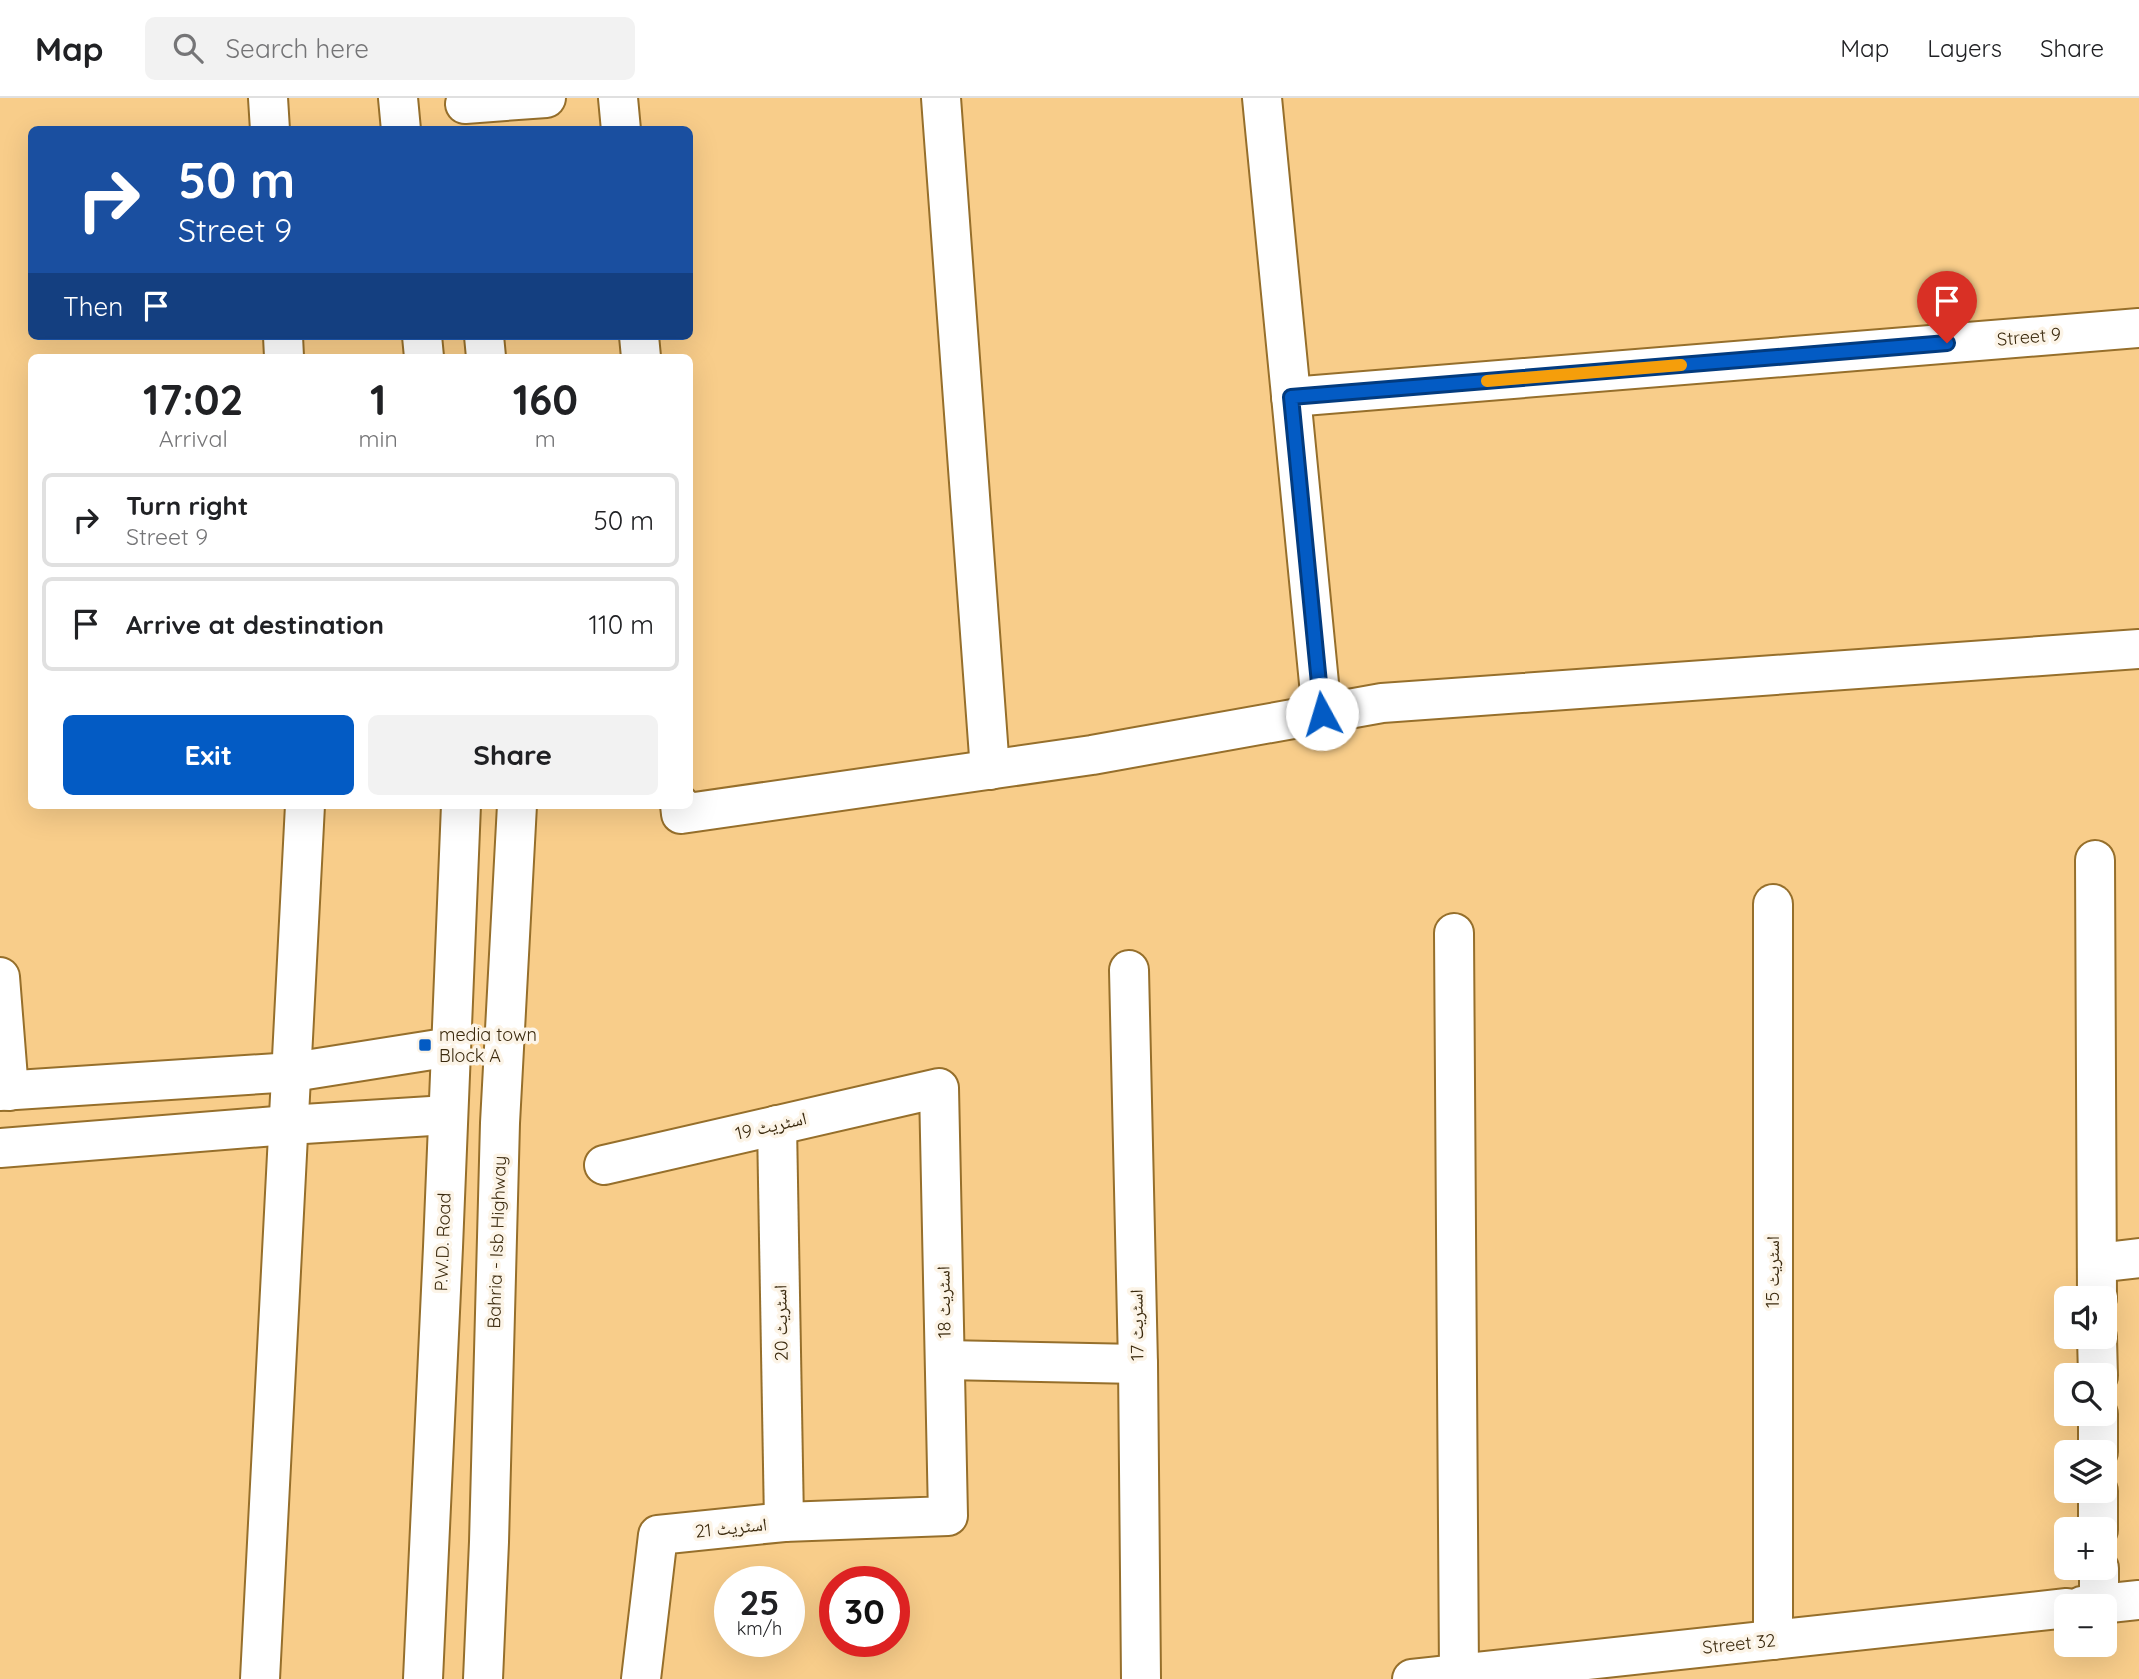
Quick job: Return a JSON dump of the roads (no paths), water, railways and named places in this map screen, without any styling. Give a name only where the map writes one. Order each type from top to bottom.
[{"type":"street","points":[[268,98],[270,126]]},
{"type":"street","points":[[398,98],[401,126]]},
{"type":"street","points":[[465,111],[546,98]]},
{"type":"street","points":[[618,98],[621,126]]},
{"type":"street","points":[[941,98],[990,770]]},
{"type":"street","points":[[1262,98],[1322,714]]},
{"type":"street","name":"Street 9","points":[[1291,397],[2139,328]]},
{"type":"street","points":[[680,809],[681,814],[1092,755],[1382,703],[2139,649]]},
{"type":"street","points":[[260,1679],[305,809]]},
{"type":"street","name":"P.W.D. Road","points":[[423,1679],[461,809]]},
{"type":"street","name":"Bahria - Isb Highway","points":[[483,1679],[500,1124],[517,809]]},
{"type":"street","points":[[2095,860],[2097,1281],[2139,1258]]},
{"type":"street","name":"اسٹریٹ 15","points":[[1773,904],[1773,1640]]},
{"type":"street","points":[[1454,933],[1459,1674]]},
{"type":"street","name":"اسٹریٹ 17","points":[[1129,970],[1138,1364],[1141,1679]]},
{"type":"street","points":[[0,977],[5,1091],[293,1072],[450,1047]]},
{"type":"street","name":"اسٹریٹ 19","points":[[604,1165],[939,1088]]},
{"type":"street","name":"اسٹریٹ 18","points":[[939,1088],[948,1516]]},
{"type":"street","points":[[0,1148],[447,1115]]},
{"type":"street","name":"اسٹریٹ 20","points":[[777,1125],[784,1522]]},
{"type":"street","points":[[945,1360],[1138,1364]]},
{"type":"street","name":"اسٹریٹ 21","points":[[641,1679],[658,1535],[784,1522],[948,1516]]},
{"type":"street","name":"Street 32","points":[[2117,1599],[2139,1600]]},
{"type":"street","name":"Street 32","points":[[1412,1679],[1773,1640],[2054,1602]]},
{"type":"place","name":"media town Block A","points":[[425,1045]]}]
